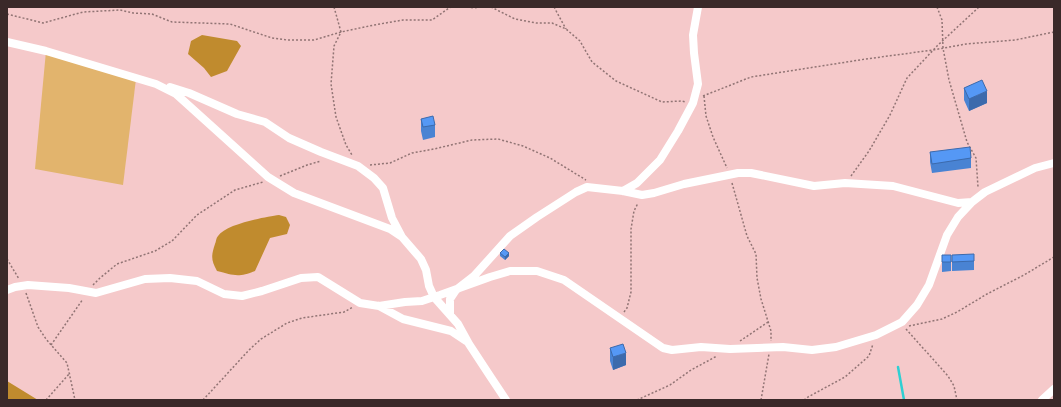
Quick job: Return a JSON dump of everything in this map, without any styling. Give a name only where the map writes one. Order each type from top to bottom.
[{"type":"street","points":[[623,191],[637,183],[660,160],[693,103],[698,84],[693,35],[698,7]]},
{"type":"street","points":[[7,42],[189,92],[237,114],[265,122],[289,138],[358,166],[374,178],[383,188],[392,218],[402,237]]},
{"type":"street","points":[[156,84],[176,94],[272,180],[294,193],[390,229],[402,237],[422,259],[429,286],[434,297],[458,324],[469,344],[506,400]]},
{"type":"street","points":[[7,290],[28,285],[69,288],[96,293],[145,279],[170,278],[198,282],[224,294],[242,296],[301,278],[318,277],[360,303],[379,306],[422,301],[510,271],[536,271],[564,280],[663,348],[672,350],[701,347],[730,349],[784,347],[812,350],[836,347],[876,335],[902,322],[917,305],[929,285],[947,234],[958,217],[985,192],[1035,168],[1054,163]]},
{"type":"street","points":[[450,315],[450,299],[456,290],[474,276],[510,236],[576,192],[588,187],[642,195],[684,184],[730,175],[751,174],[814,186],[846,183],[893,186],[958,203],[975,200]]},
{"type":"street","points":[[379,306],[403,319],[451,331],[460,336],[469,344]]},
{"type":"street","points":[[1042,400],[1054,389]]},
{"type":"path","points":[[334,7],[341,32],[334,46],[331,84],[336,117],[346,145],[358,166],[390,163],[412,153],[472,140],[498,140],[523,146],[550,158],[579,174],[598,188]]},
{"type":"path","points":[[7,14],[43,23],[83,12],[120,10],[133,13],[152,14],[172,22],[230,24],[272,38],[287,40],[314,40],[374,24],[403,20],[432,20],[451,7]]},
{"type":"path","points":[[467,7],[480,7]]},
{"type":"path","points":[[491,7],[515,19],[536,23],[552,23],[566,29],[580,41],[592,62],[616,81],[662,102],[682,101],[693,103],[704,95],[751,77],[966,44],[1015,40],[1054,32]]},
{"type":"path","points":[[554,7],[566,29]]},
{"type":"path","points":[[938,7],[942,20],[943,48],[949,80],[967,142],[976,158],[975,200]]},
{"type":"path","points":[[846,183],[869,151],[890,115],[907,78],[933,50],[979,7]]},
{"type":"path","points":[[704,95],[706,116],[713,137],[730,175],[747,236],[756,254],[758,285],[771,331],[762,400]]},
{"type":"path","points":[[51,345],[87,292],[100,278],[117,264],[155,251],[172,241],[197,215],[235,190],[272,180],[307,165],[321,161]]},
{"type":"path","points":[[619,319],[627,308],[631,292],[631,229],[634,211],[642,195]]},
{"type":"path","points":[[957,400],[954,386],[948,376],[903,327],[942,320],[1054,257]]},
{"type":"path","points":[[7,259],[23,286],[38,327],[67,363],[75,400]]},
{"type":"path","points":[[203,400],[253,346],[280,327],[302,318],[344,312],[360,303]]},
{"type":"path","points":[[730,349],[768,322]]},
{"type":"path","points":[[804,400],[845,376],[869,356],[876,335]]},
{"type":"path","points":[[637,400],[670,385],[691,370],[717,356]]},
{"type":"path","points":[[46,400],[70,374]]},
{"type":"shaded area","points":[[202,35],[237,41],[241,46],[227,71],[211,77],[204,68],[188,54],[191,41]]},
{"type":"shaded area","points":[[46,51],[136,79],[123,185],[35,169]]},
{"type":"shaded area","points":[[279,215],[286,217],[290,225],[287,234],[270,238],[255,271],[240,275],[232,275],[217,271],[212,255],[217,238],[222,232],[246,222]]},
{"type":"shaded area","points":[[7,381],[38,400],[7,400]]},
{"type":"building","points":[[982,80],[987,91],[969,99],[964,88]]},
{"type":"building","points":[[433,116],[435,125],[423,127],[421,119]]},
{"type":"building","points":[[970,147],[971,158],[932,164],[930,152]]},
{"type":"building","points":[[504,249],[509,253],[505,257],[500,253]]},
{"type":"building","points":[[974,254],[974,261],[952,262],[952,255]]},
{"type":"building","points":[[942,255],[951,255],[951,262],[942,262]]},
{"type":"building","points":[[623,344],[626,353],[613,357],[610,348]]},
{"type":"waterway","points":[[898,367],[904,400]]}]
